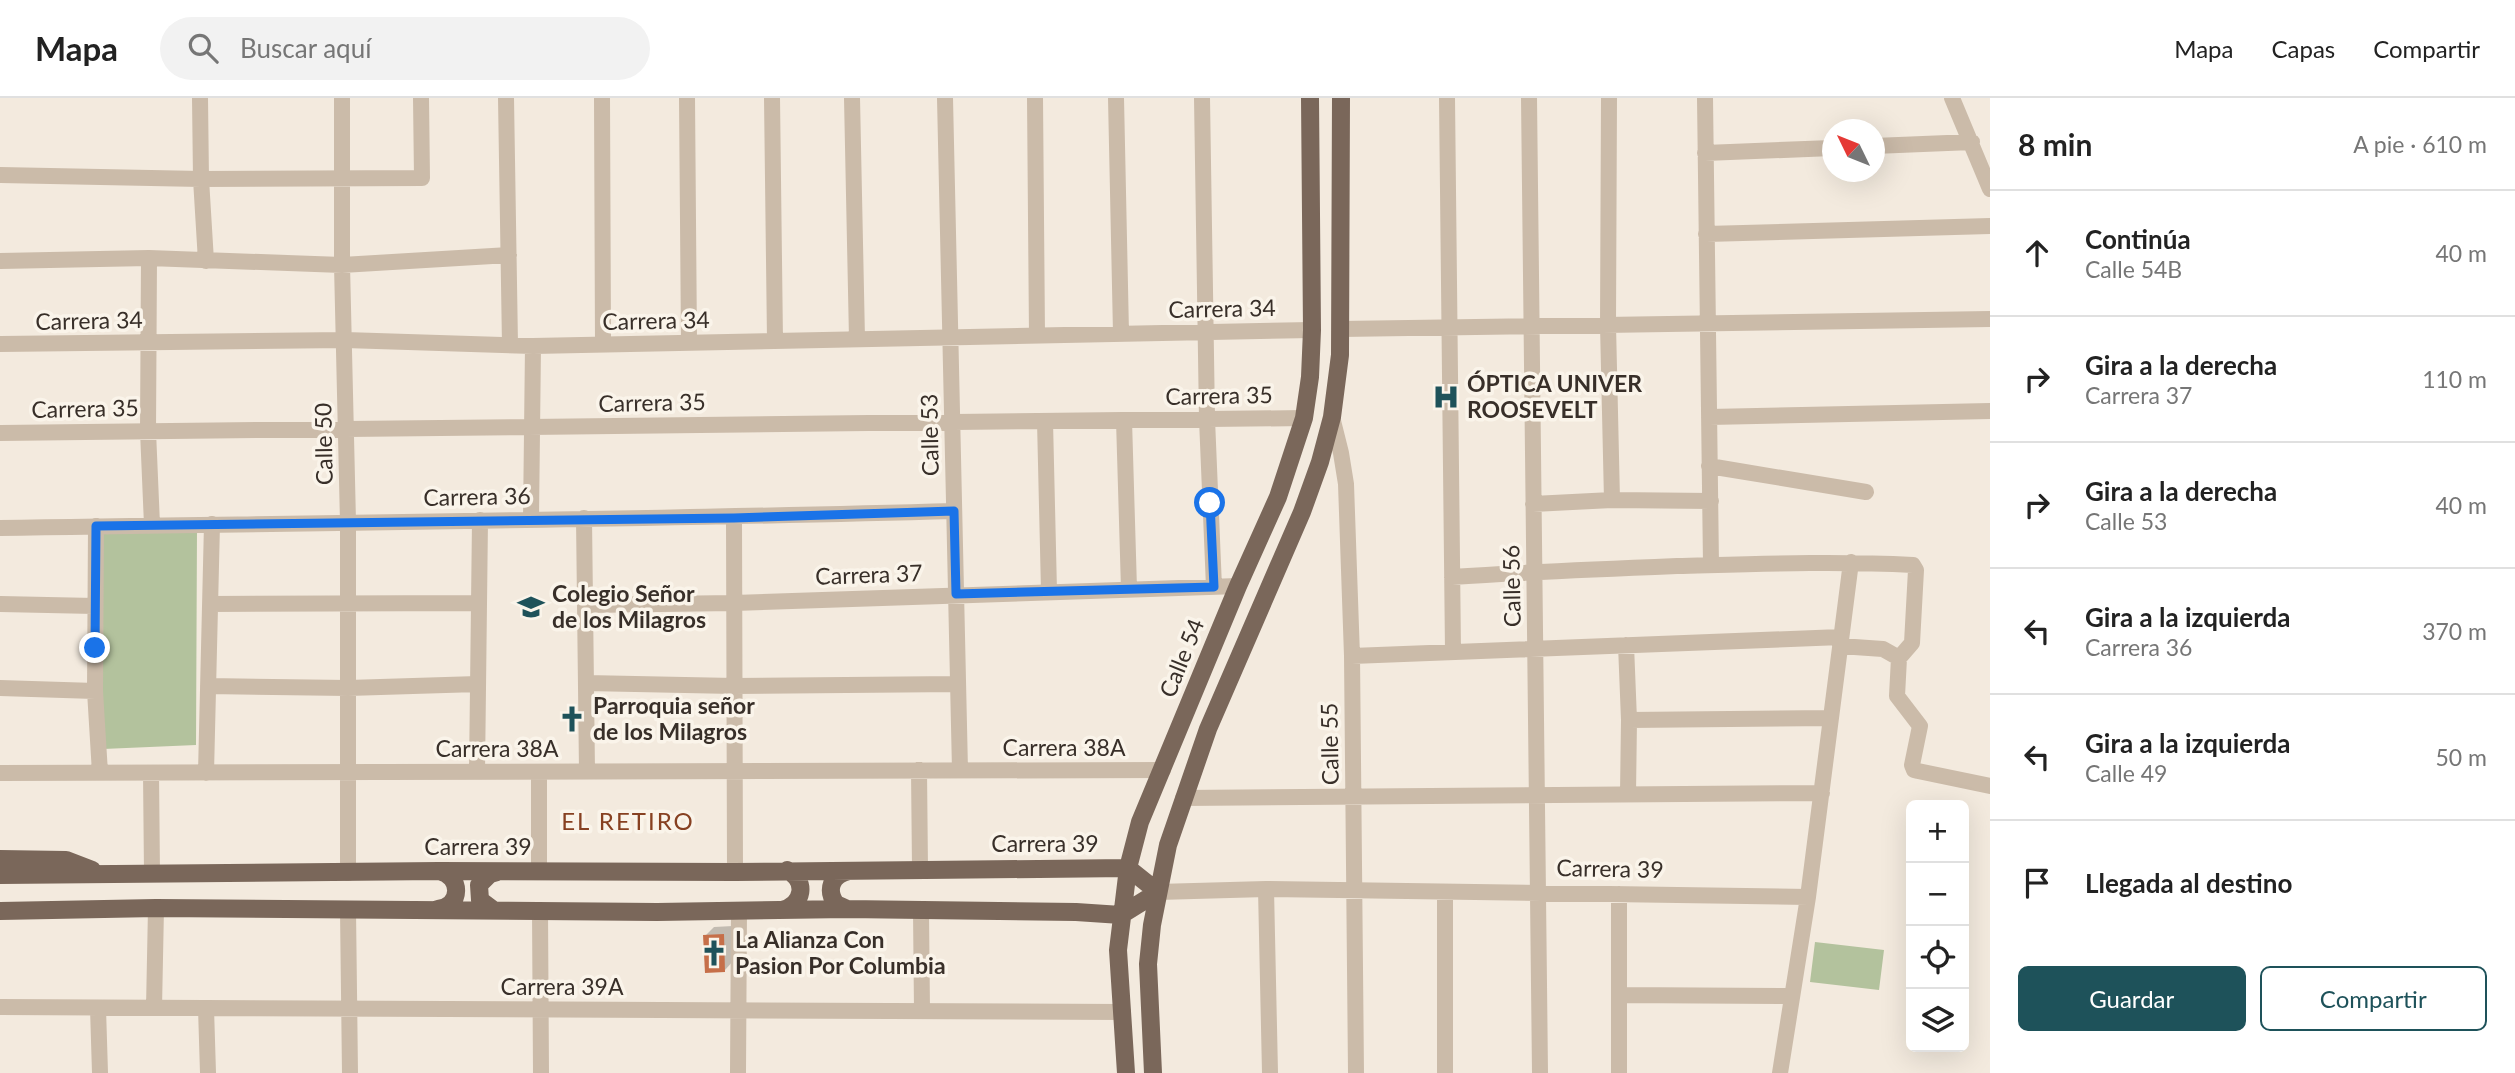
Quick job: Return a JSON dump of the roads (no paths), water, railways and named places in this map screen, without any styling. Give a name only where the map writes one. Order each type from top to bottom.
[{"type":"main road","name":"Calle 54","points":[[1126,1073],[1118,950],[1128,868],[1140,822],[1278,497],[1304,418],[1310,377],[1312,330],[1310,98]]},
{"type":"main road","points":[[1153,1073],[1148,964],[1152,925],[1168,845],[1208,729],[1301,512],[1320,462],[1332,417],[1341,330],[1341,98]]},
{"type":"main road","points":[[1088,868],[1104,865],[1122,854],[1135,836],[1140,822]]},
{"type":"main road","points":[[0,859],[66,860],[102,874]]},
{"type":"main road","name":"Carrera 39","points":[[0,875],[1128,868],[1158,891]]},
{"type":"main road","points":[[782,910],[797,902],[801,890],[797,878],[787,870]]},
{"type":"main road","points":[[438,909],[455,900],[457,887],[451,875],[439,871]]},
{"type":"main road","points":[[847,909],[836,904],[830,890],[837,875],[849,871]]},
{"type":"main road","points":[[492,909],[480,900],[479,885],[489,874],[497,872]]},
{"type":"main road","points":[[0,911],[156,908],[739,911],[847,909],[1121,915],[1158,891]]},
{"type":"main road","points":[[1076,912],[1093,916],[1105,925],[1118,950]]},
{"type":"street","points":[[201,98],[201,179],[206,261]]},
{"type":"street","name":"Calle 50","points":[[342,98],[342,265],[348,522],[348,873]]},
{"type":"street","points":[[0,175],[201,179],[422,178],[421,98]]},
{"type":"street","points":[[506,98],[510,345]]},
{"type":"street","points":[[602,98],[603,344]]},
{"type":"street","points":[[687,98],[689,343]]},
{"type":"street","points":[[772,98],[775,341]]},
{"type":"street","points":[[852,98],[857,339]]},
{"type":"street","name":"Calle 53","points":[[945,98],[960,770]]},
{"type":"street","points":[[1035,98],[1037,335]]},
{"type":"street","points":[[1116,98],[1121,334]]},
{"type":"street","points":[[1202,98],[1206,419],[1214,587]]},
{"type":"street","points":[[1447,98],[1453,652]]},
{"type":"street","name":"Calle 56","points":[[1529,98],[1540,1073]]},
{"type":"street","points":[[1609,98],[1608,325],[1612,500]]},
{"type":"street","points":[[1704,98],[1711,565]]},
{"type":"street","points":[[1952,98],[1990,189]]},
{"type":"street","points":[[1885,146],[1972,142]]},
{"type":"street","points":[[1705,153],[1822,148]]},
{"type":"street","points":[[1706,234],[1990,226]]},
{"type":"street","points":[[0,261],[149,258],[342,265],[509,255]]},
{"type":"street","points":[[149,258],[148,432],[152,525]]},
{"type":"street","points":[[1341,330],[1990,319]]},
{"type":"street","name":"Carrera 34","points":[[0,344],[345,340],[533,346],[1312,330]]},
{"type":"street","points":[[531,519],[533,346]]},
{"type":"street","points":[[1709,417],[1990,411]]},
{"type":"street","name":"Calle 55","points":[[1332,417],[1346,484],[1352,656],[1356,1073]]},
{"type":"street","name":"Carrera 35","points":[[0,433],[1304,418]]},
{"type":"street","points":[[1124,420],[1129,589]]},
{"type":"street","points":[[1045,421],[1049,592]]},
{"type":"street","points":[[1709,466],[1866,492]]},
{"type":"street","points":[[1534,504],[1612,500],[1710,501]]},
{"type":"street","name":"Carrera 36","points":[[0,528],[734,518],[954,511]]},
{"type":"street","points":[[584,518],[587,771]]},
{"type":"street","points":[[734,518],[735,872]]},
{"type":"street","points":[[477,772],[480,520]]},
{"type":"street","points":[[206,773],[212,524]]},
{"type":"street","points":[[96,526],[95,691],[100,773]]},
{"type":"street","points":[[1452,577],[1534,571],[1711,565],[1851,562],[1913,565],[1916,570],[1912,643],[1899,658],[1897,696],[1917,719],[1921,729],[1912,765],[1914,770],[1990,786]]},
{"type":"street","points":[[1780,1073],[1808,897],[1851,562]]},
{"type":"street","name":"Carrera 37","points":[[585,605],[734,603],[1238,586]]},
{"type":"street","points":[[210,604],[479,603]]},
{"type":"street","points":[[0,604],[95,606]]},
{"type":"street","points":[[1352,656],[1626,645],[1841,641],[1883,649],[1899,658]]},
{"type":"street","points":[[1626,645],[1628,794]]},
{"type":"street","points":[[586,683],[734,686],[958,684]]},
{"type":"street","points":[[208,686],[348,688],[478,684]]},
{"type":"street","points":[[0,688],[95,691]]},
{"type":"street","points":[[1629,720],[1831,718]]},
{"type":"street","points":[[919,770],[920,869]]},
{"type":"street","name":"Carrera 38A","points":[[0,773],[1163,770]]},
{"type":"street","points":[[539,772],[539,872]]},
{"type":"street","points":[[151,773],[152,874]]},
{"type":"street","points":[[1183,798],[1822,793]]},
{"type":"street","points":[[1266,889],[1270,1073]]},
{"type":"street","name":"Carrera 39","points":[[1158,891],[1266,889],[1808,897]]},
{"type":"street","points":[[1445,891],[1445,1073]]},
{"type":"street","points":[[1619,894],[1619,1073]]},
{"type":"street","points":[[154,1008],[156,908]]},
{"type":"street","points":[[348,910],[350,1073]]},
{"type":"street","points":[[540,910],[541,1073]]},
{"type":"street","points":[[738,1073],[739,911]]},
{"type":"street","points":[[921,911],[922,1011]]},
{"type":"street","points":[[1619,995],[1792,996]]},
{"type":"street","name":"Carrera 39A","points":[[0,1007],[1123,1012]]},
{"type":"street","points":[[98,1008],[100,1073]]},
{"type":"street","points":[[206,1008],[208,1073]]},
{"type":"place","name":"ÓPTICA UNIVER ROOSEVELT","points":[[1446,397]]},
{"type":"place","name":"Colegio Señor de los Milagros","points":[[531,607]]},
{"type":"place","name":"Parroquia señor de los Milagros","points":[[572,719]]},
{"type":"place","name":"La Alianza Con Pasion Por Columbia","points":[[714,953]]},
{"type":"district","name":"EL RETIRO","points":[[628,822]]}]
